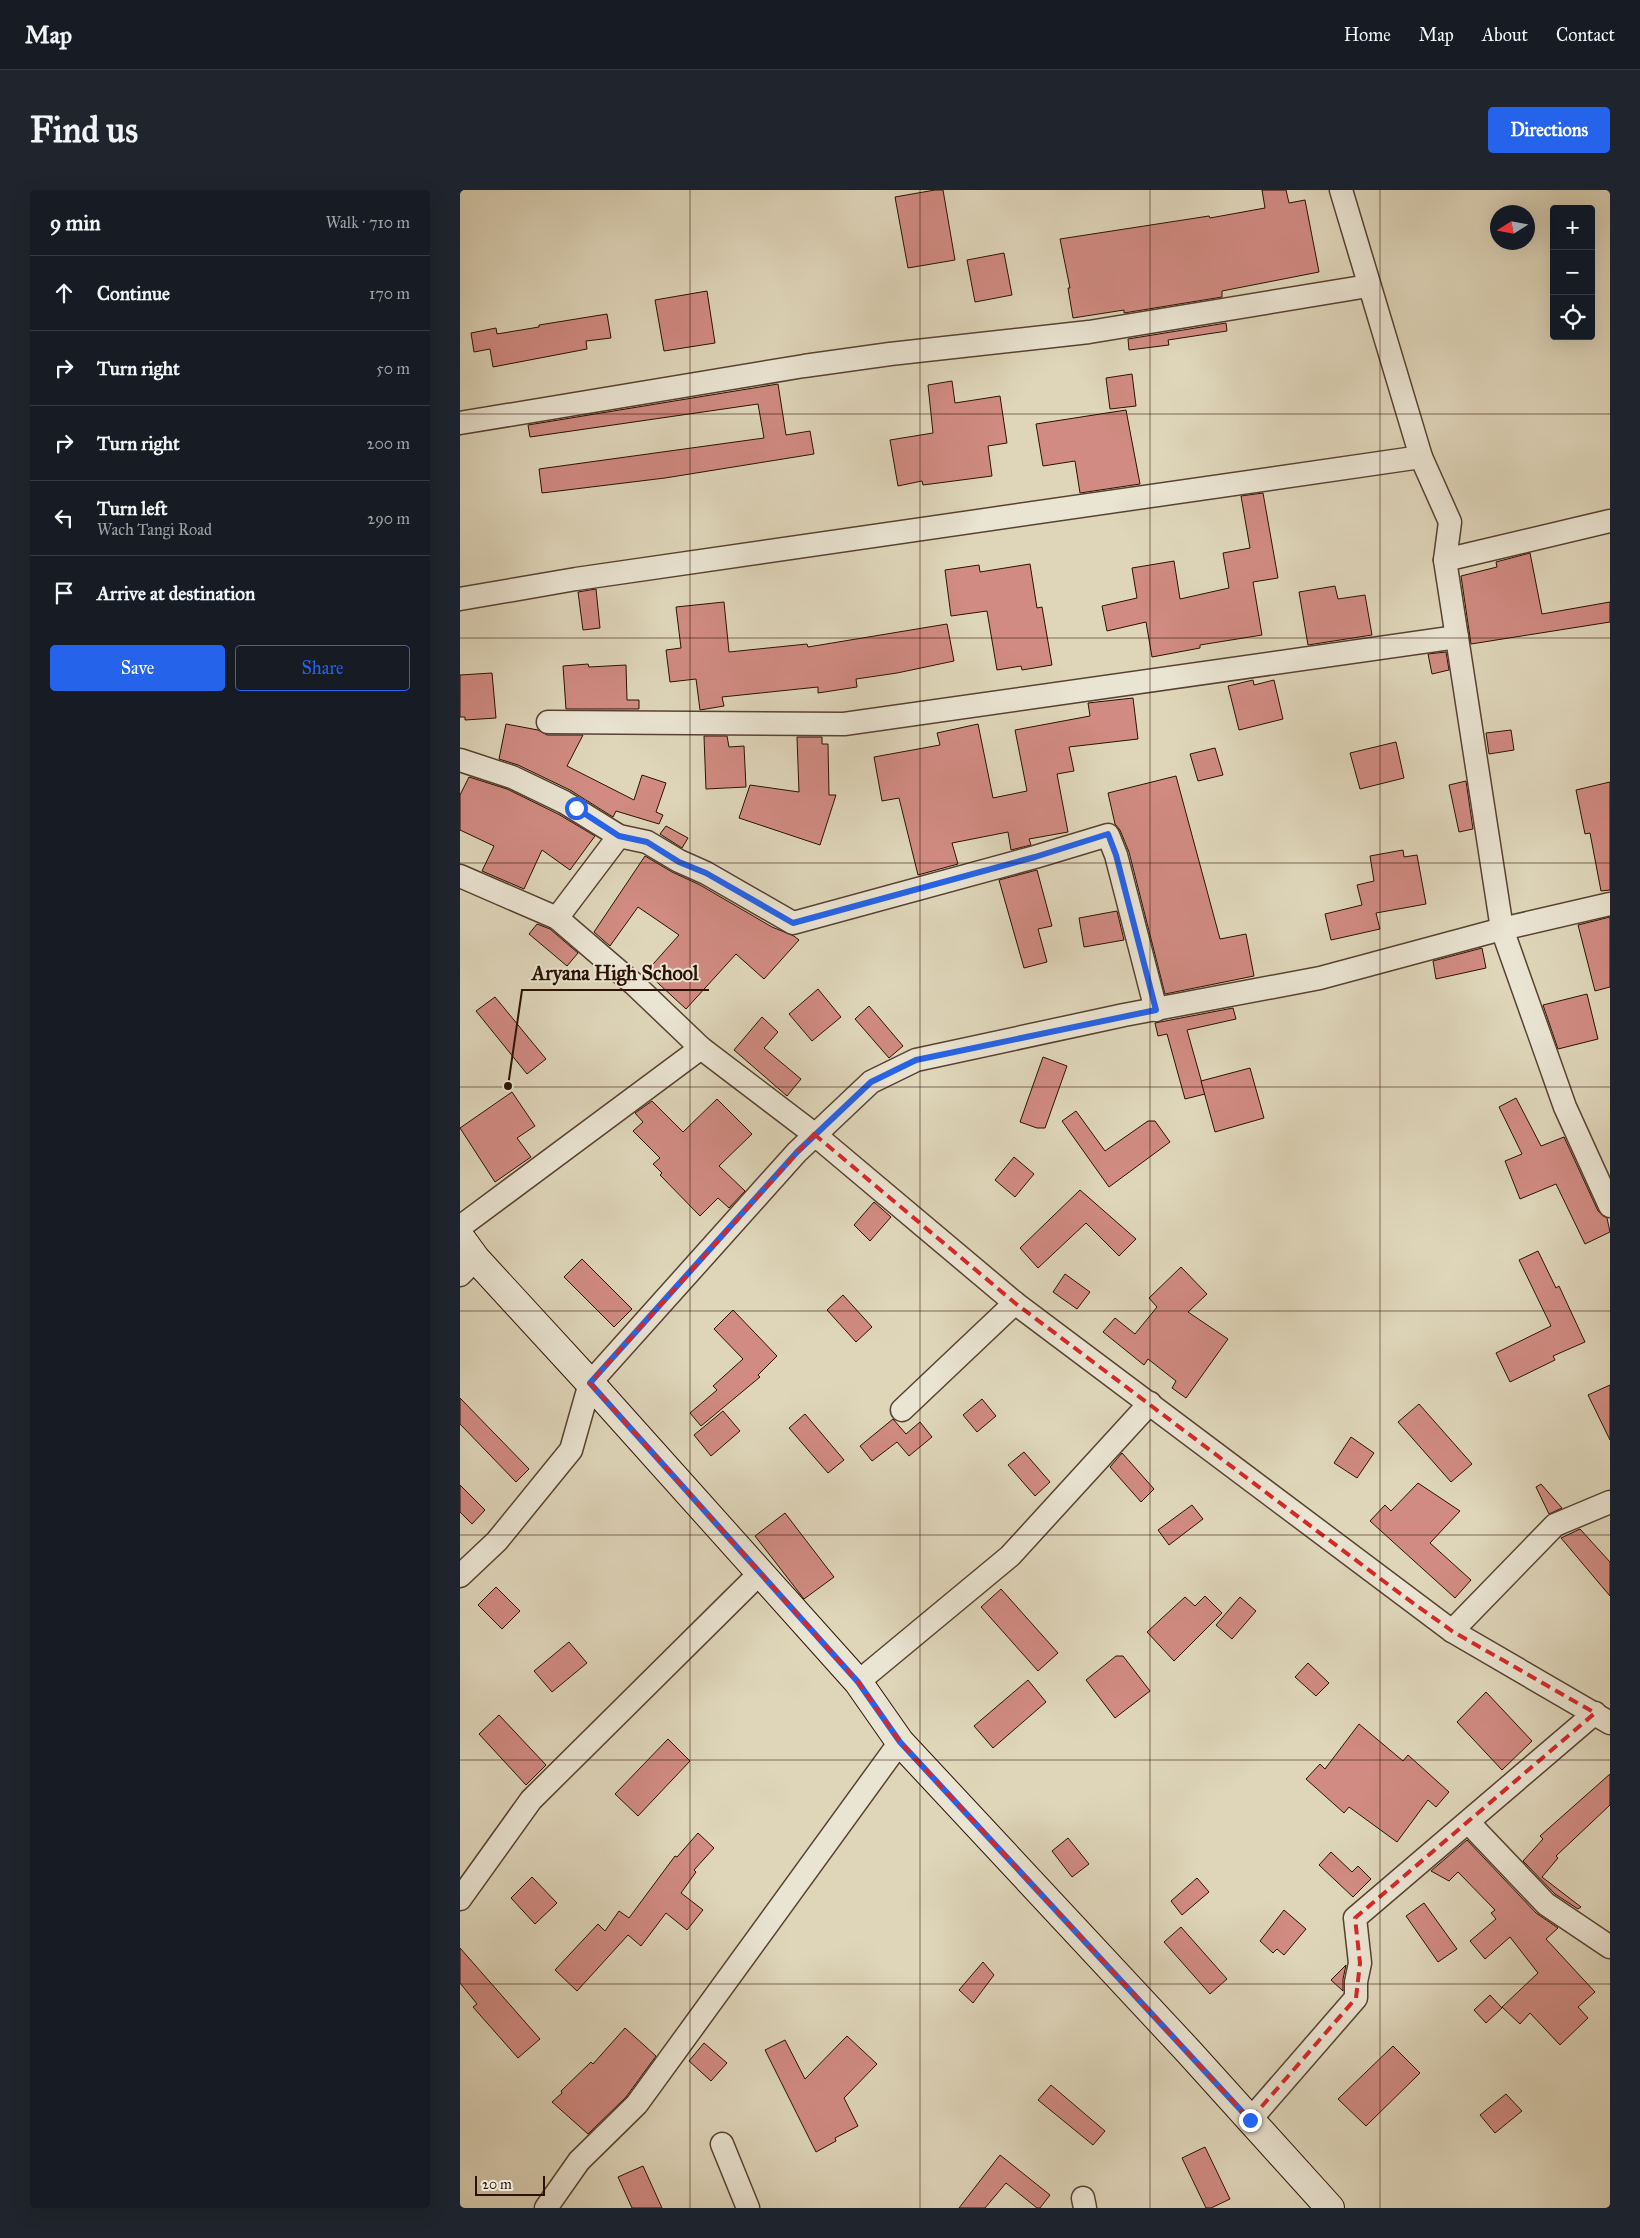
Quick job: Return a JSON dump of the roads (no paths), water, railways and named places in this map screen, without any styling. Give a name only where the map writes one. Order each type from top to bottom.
[{"type":"main road","points":[[460,1237],[468,1267],[590,1383],[858,1682],[900,1742],[1330,2208]]},
{"type":"street","points":[[1341,190],[1368,286],[1421,457],[1450,522],[1445,560],[1502,929],[1565,1107],[1610,1206]]},
{"type":"street","points":[[460,423],[804,366],[890,354],[1089,332],[1368,286]]},
{"type":"street","points":[[460,599],[576,579],[1421,457]]},
{"type":"street","points":[[1445,560],[1610,521]]},
{"type":"street","points":[[548,722],[844,724],[1457,637]]},
{"type":"street","points":[[460,760],[512,778],[564,802],[619,836],[647,842],[679,862],[706,873],[793,923],[1035,857],[1108,834],[1116,855],[1156,1010]]},
{"type":"street","points":[[557,918],[619,836]]},
{"type":"street","points":[[460,876],[557,918],[635,985],[701,1048],[814,1134],[1015,1303],[1452,1631],[1602,1718],[1468,1822],[1355,1918],[1360,1963],[1356,1982],[1356,1998],[1250,2120]]},
{"type":"street","points":[[460,1576],[497,1541],[571,1450],[590,1383],[814,1134],[871,1082],[916,1060],[1320,978],[1502,929],[1610,904]]},
{"type":"street","points":[[460,1227],[701,1048]]},
{"type":"street","points":[[902,1410],[1015,1303]]},
{"type":"street","points":[[858,1682],[1010,1556],[1150,1403]]},
{"type":"street","points":[[1452,1631],[1555,1525],[1610,1502]]},
{"type":"street","points":[[460,1900],[531,1800],[760,1573]]},
{"type":"street","points":[[546,2208],[579,2161],[637,2104],[900,1742]]},
{"type":"street","points":[[1468,1822],[1546,1904],[1610,1947]]},
{"type":"street","points":[[722,2144],[748,2208]]},
{"type":"place","name":"Aryana High School","points":[[508,1086]]}]
